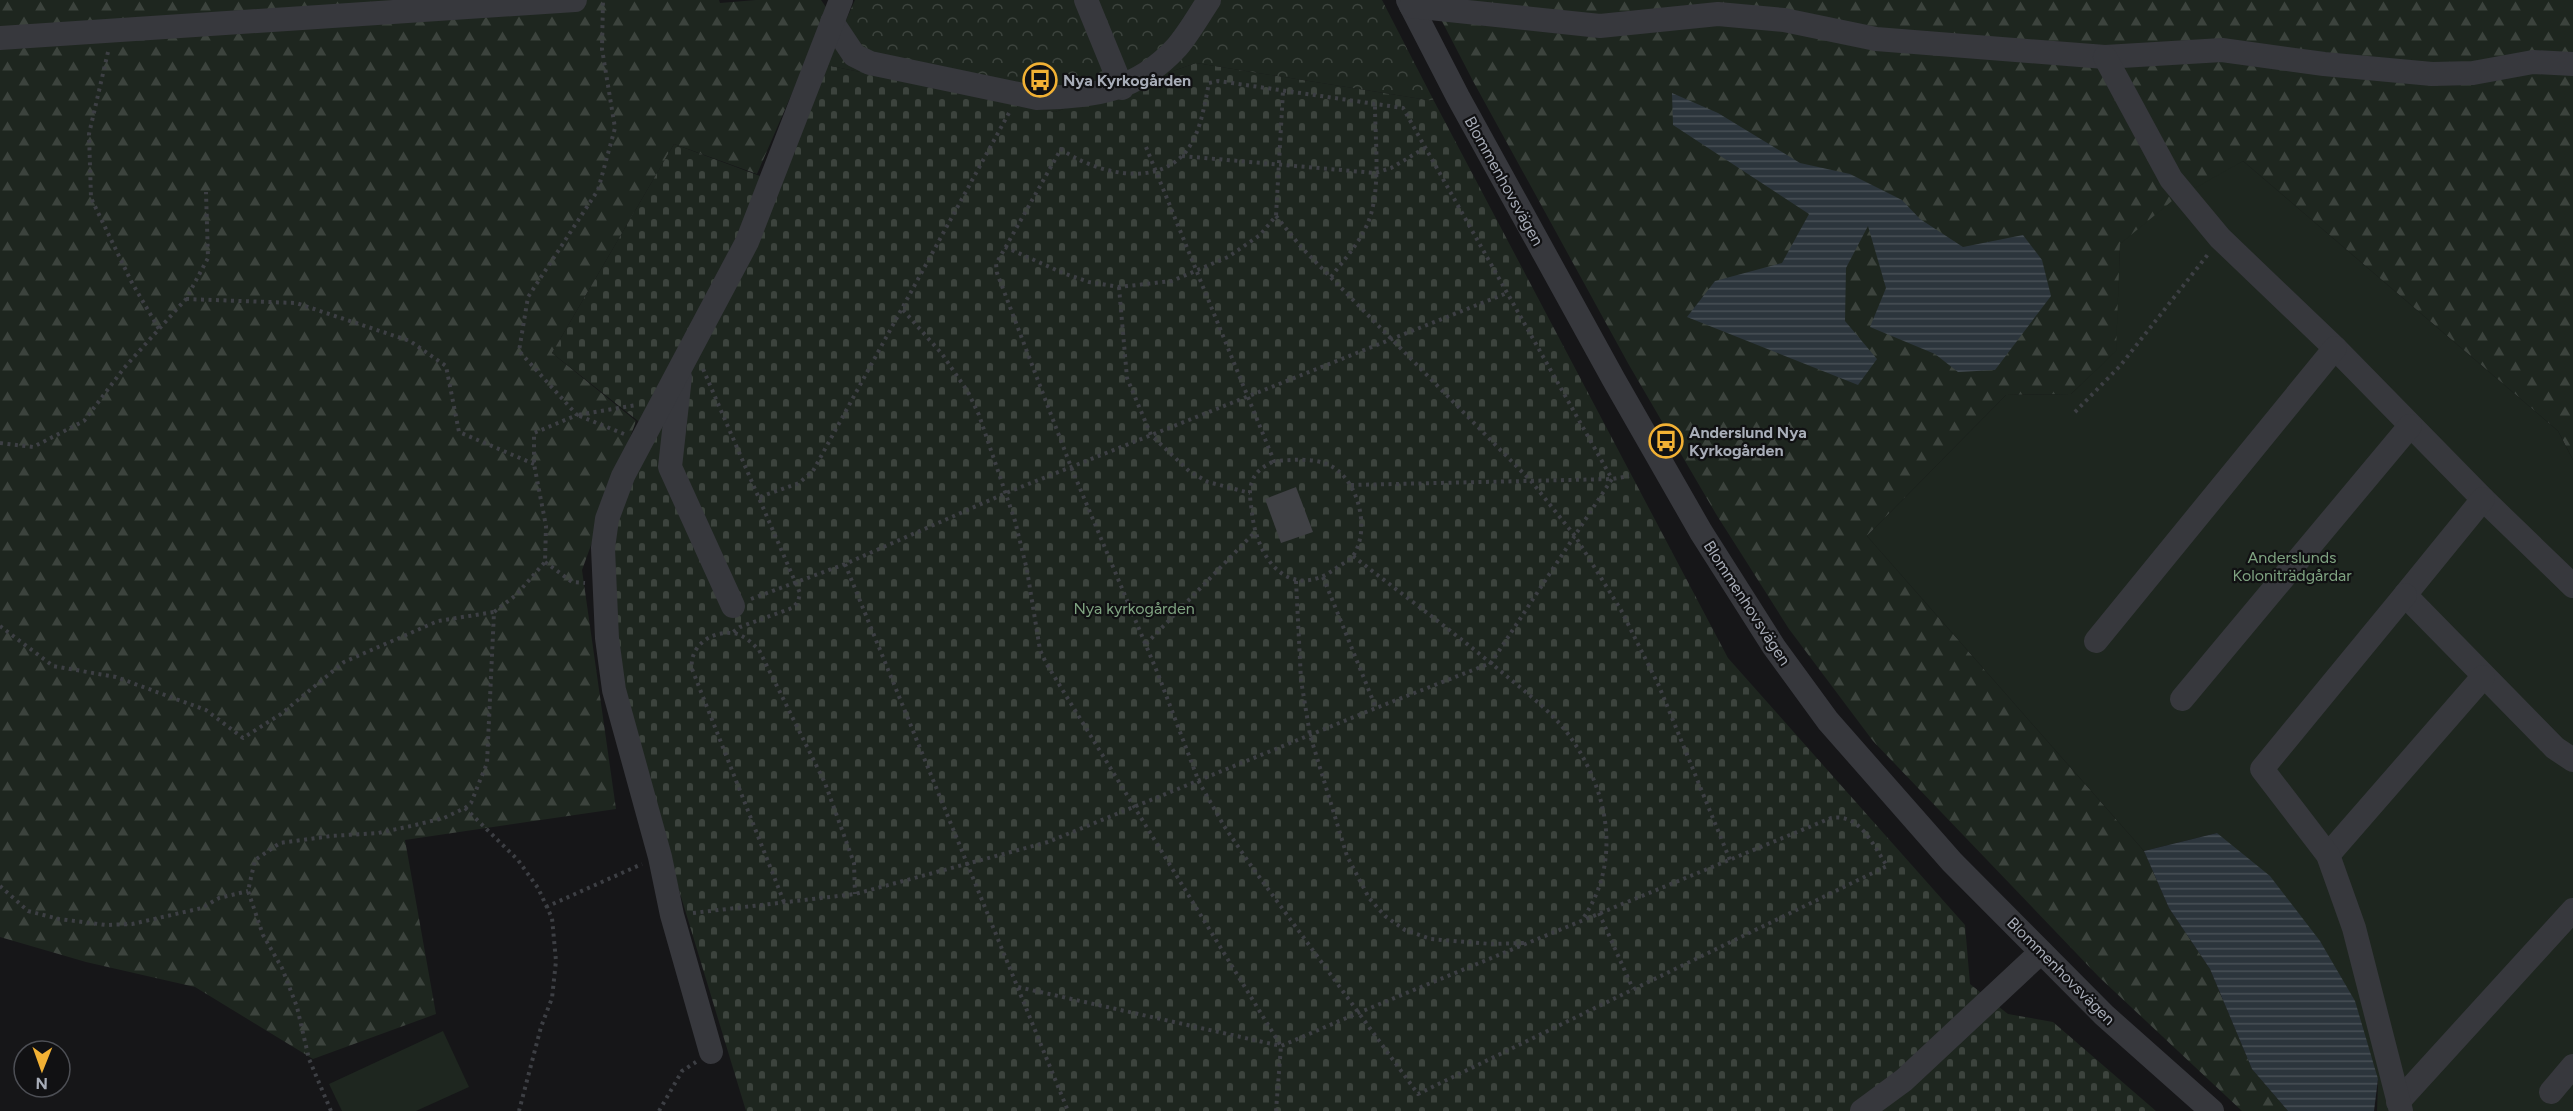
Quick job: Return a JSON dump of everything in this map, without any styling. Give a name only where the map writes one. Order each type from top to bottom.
[{"type":"street","points":[[0,38],[575,0]]},
{"type":"street","points":[[1086,0],[1122,88]]},
{"type":"street","points":[[837,11],[854,55],[870,63],[1037,98],[1057,98],[1122,88],[1153,69],[1178,46],[1209,0]]},
{"type":"street","points":[[1409,3],[1600,26],[1718,14],[1784,20],[1876,39],[2105,57],[2222,50],[2324,64],[2432,75],[2473,73],[2533,62],[2573,64]]},
{"type":"street","name":"Blommenhovsvägen","points":[[1409,3],[1458,97],[1614,380],[1701,532],[1774,647],[1827,721],[1952,862],[2104,1015],[2212,1111]]},
{"type":"street","points":[[711,1052],[672,915],[660,857],[614,690],[603,585],[606,519],[623,476],[747,242],[837,11]]},
{"type":"street","points":[[2105,57],[2172,179],[2220,238],[2335,348],[2483,500],[2573,586]]},
{"type":"street","points":[[2096,641],[2335,348]]},
{"type":"street","points":[[687,355],[670,466],[734,606]]},
{"type":"street","points":[[2182,699],[2410,426]]},
{"type":"street","points":[[2400,1107],[2354,928],[2328,855],[2262,769],[2483,500]]},
{"type":"street","points":[[2405,595],[2555,748],[2573,760]]},
{"type":"street","points":[[2328,855],[2483,677]]},
{"type":"street","points":[[2400,1107],[2573,910]]},
{"type":"street","points":[[1862,1111],[1904,1080],[2042,952]]},
{"type":"street","points":[[2551,1092],[2573,1066]]},
{"type":"path","points":[[603,0],[602,49],[615,128],[598,190],[528,297],[519,351],[577,415],[641,441]]},
{"type":"path","points":[[113,30],[89,134],[91,198],[131,281],[159,328]]},
{"type":"path","points":[[1018,987],[1281,1046],[1358,1012],[1832,818],[1842,816],[1855,821],[1887,866],[1418,1094],[1358,1012],[1252,867],[1224,826],[1199,782],[1146,644],[1071,467],[997,273],[996,264],[1061,149],[1089,165],[1111,171],[1128,173],[1156,170],[1182,156],[1199,127],[1209,83],[1218,81],[1375,106],[1403,108],[1612,479]]},
{"type":"path","points":[[1005,248],[1089,282],[1119,287],[1172,281],[1228,257],[1260,235],[1276,216],[1283,91]]},
{"type":"path","points":[[760,497],[799,483],[813,471],[1019,94]]},
{"type":"path","points":[[1331,277],[1356,246],[1367,226],[1374,206],[1375,106]]},
{"type":"path","points":[[1146,147],[1274,461]]},
{"type":"path","points":[[1182,156],[1375,173],[1391,168],[1425,148]]},
{"type":"path","points":[[0,443],[33,447],[84,421],[124,368],[186,299],[208,258],[206,192]]},
{"type":"path","points":[[1276,216],[1301,247],[1531,481],[1575,536],[1621,610],[1659,686],[1730,860]]},
{"type":"path","points":[[2075,412],[2120,366],[2220,238]]},
{"type":"path","points":[[1119,287],[1127,378],[1151,435],[1189,471],[1209,482],[1250,493]]},
{"type":"path","points":[[734,606],[845,564],[1006,493],[1507,293]]},
{"type":"path","points":[[186,299],[296,303],[410,341],[446,366],[459,432],[534,464]]},
{"type":"path","points":[[903,310],[942,354],[968,392],[980,415],[1006,493],[1027,570],[1040,650],[1281,1046],[1276,1111]]},
{"type":"path","points":[[687,355],[760,497],[800,593],[798,602],[792,608],[740,627],[733,633]]},
{"type":"path","points":[[0,627],[53,666],[116,677],[206,710],[243,738],[281,714],[344,662],[438,621],[494,612],[516,595],[545,562],[546,526],[534,464],[534,433],[577,415],[662,400]]},
{"type":"path","points":[[1303,459],[1326,463],[1341,472],[1351,485],[1361,510],[1361,531],[1353,556],[1323,577],[1296,581],[1277,571],[1254,533],[1250,493],[1252,480],[1260,469],[1274,461],[1303,459]]},
{"type":"path","points":[[1351,485],[1612,479],[1629,476]]},
{"type":"path","points":[[672,915],[855,894],[1048,842],[1491,663],[1612,479]]},
{"type":"path","points":[[1146,644],[1254,533]]},
{"type":"path","points":[[1353,556],[1491,663],[1534,699],[1573,740],[1594,779],[1607,826],[1602,883],[1594,903],[1581,921]]},
{"type":"path","points":[[545,562],[572,582],[603,585]]},
{"type":"path","points":[[845,564],[1068,1111]]},
{"type":"path","points":[[1323,577],[1376,708]]},
{"type":"path","points":[[1296,581],[1301,680],[1310,735],[1347,856],[1369,898],[1385,916],[1405,930],[1431,939],[1491,944],[1528,942]]},
{"type":"path","points":[[331,1111],[309,1059],[297,1007],[286,977],[263,935],[248,891],[255,860],[280,843],[330,836],[378,833],[444,818],[471,803],[487,764],[494,612]]},
{"type":"path","points":[[784,902],[692,669],[691,660],[695,649],[704,640],[722,633],[733,633],[748,639],[759,650],[825,783],[854,862],[855,894]]},
{"type":"path","points":[[465,808],[518,860],[538,888],[552,918],[556,961],[552,998],[541,1027],[519,1111]]},
{"type":"path","points":[[546,907],[660,857]]},
{"type":"path","points":[[0,886],[28,911],[59,919],[106,925],[132,924],[202,908],[219,898],[248,891]]},
{"type":"path","points":[[1599,914],[1633,989]]},
{"type":"path","points":[[659,1111],[682,1071],[711,1052]]},
{"type":"green space","points":[[0,0],[719,0],[720,3],[756,0],[821,0],[828,10],[757,174],[674,144],[552,353],[636,421],[582,570],[616,809],[405,840],[436,1014],[313,1059],[195,987],[86,962],[0,937]]},
{"type":"green space","points":[[855,0],[1382,0],[1434,101],[1196,63],[1055,112],[826,65]]},
{"type":"green space","points":[[1431,0],[2573,0],[2573,460],[2558,431],[2243,161],[2120,244],[2117,351],[2071,394],[2006,395],[1867,536],[2144,851],[2169,908],[2210,969],[2252,1069],[2288,1111],[2242,1111],[2099,977],[1873,741],[1789,629],[1716,514],[1629,365]]},
{"type":"green space","name":"Nya kyrkogården","points":[[1196,63],[1434,101],[1728,658],[1965,925],[1970,984],[2008,1014],[2053,1022],[2156,1111],[746,1111],[655,811],[625,696],[612,586],[616,510],[652,432],[552,353],[674,144],[779,183],[826,65],[1055,112]]},
{"type":"green space","name":"Anderslunds Koloniträdgårdar","points":[[2243,161],[2558,431],[2573,460],[2573,1111],[2377,1111],[2378,1079],[2217,833],[2144,851],[1867,536],[2006,395],[2071,394],[2116,351],[2120,244],[2172,201]]},
{"type":"green space","points":[[443,1031],[469,1087],[416,1111],[342,1111],[329,1084]]},
{"type":"shaded area","points":[[1672,93],[1718,113],[1800,163],[1850,174],[1902,200],[1920,219],[1963,247],[2023,235],[2042,260],[2051,296],[1995,370],[1958,372],[1935,354],[1870,327],[1886,288],[1868,226],[1846,268],[1845,321],[1877,359],[1858,385],[1687,317],[1715,281],[1782,263],[1809,214],[1673,125]]},
{"type":"shaded area","points":[[2217,833],[2270,876],[2320,941],[2355,1001],[2378,1079],[2374,1111],[2288,1111],[2252,1069],[2210,969],[2169,908],[2144,851]]},
{"type":"building","points":[[1296,487],[1313,532],[1281,543],[1265,499]]},
{"type":"place","name":"Nya Kyrkogården","points":[[1040,80]]},
{"type":"place","name":"Anderslund Nya Kyrkogården","points":[[1666,441]]}]
